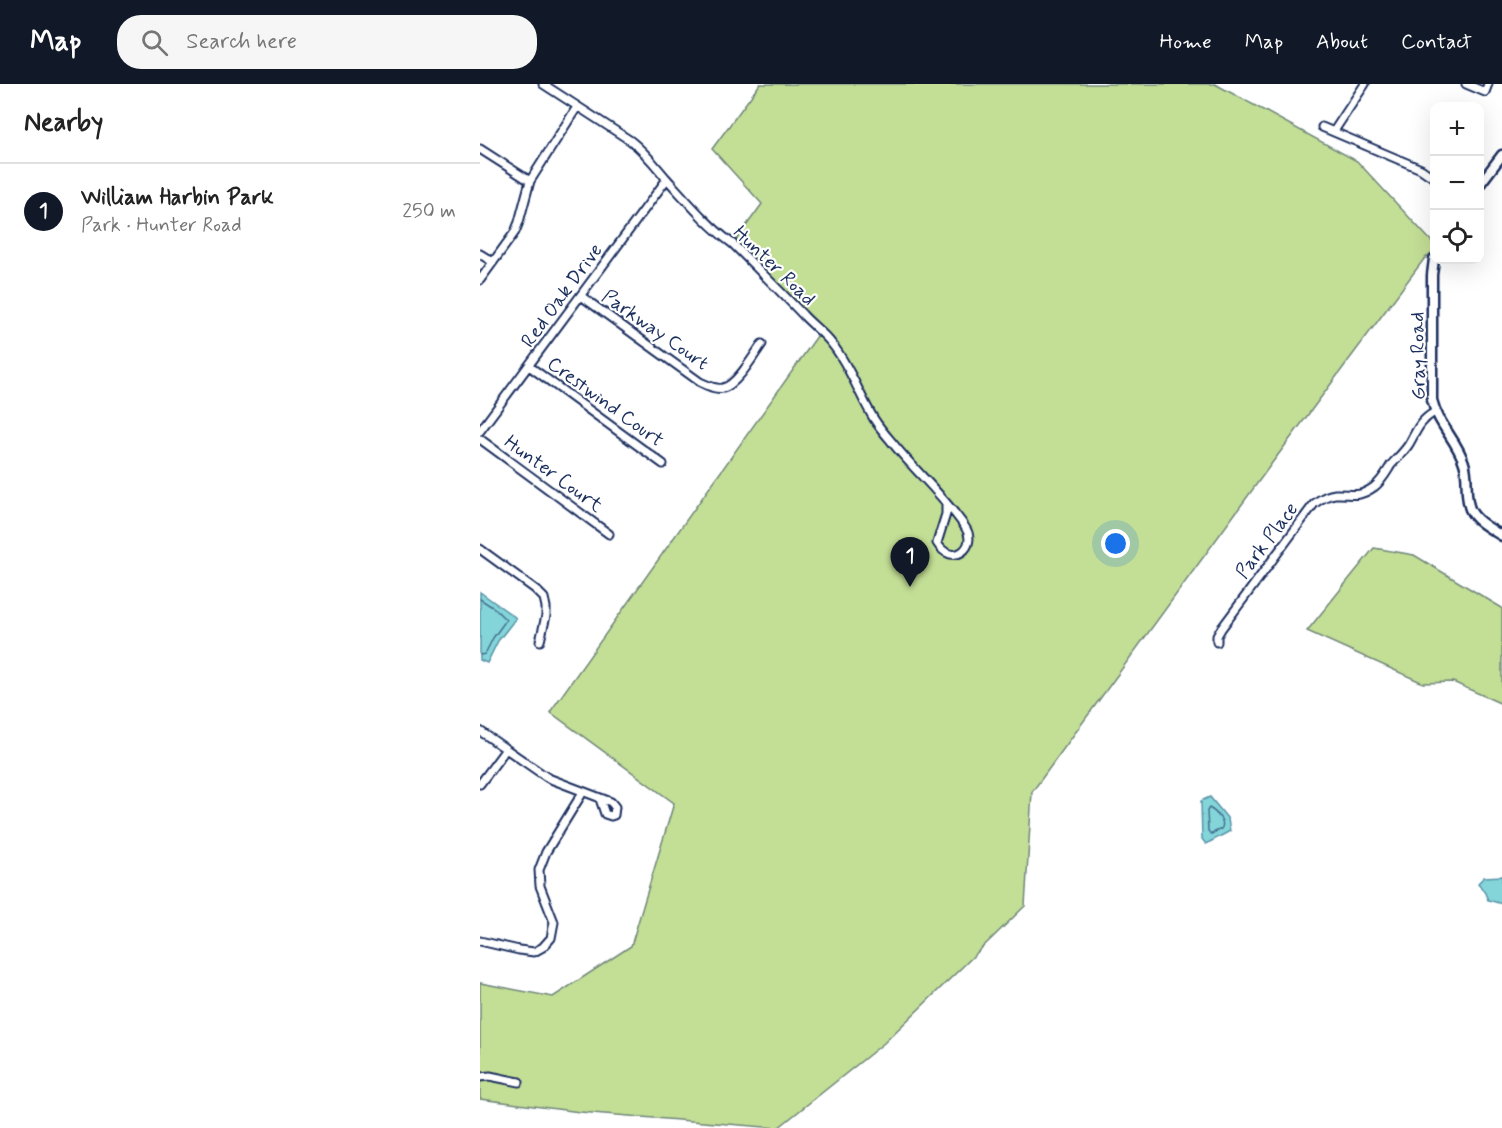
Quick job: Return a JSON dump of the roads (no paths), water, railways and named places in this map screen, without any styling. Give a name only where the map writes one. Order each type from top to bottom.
[{"type":"street","name":"Hunter Road","points":[[543,84],[644,151],[719,234],[733,244],[832,343],[874,419],[891,441],[946,504],[966,529],[970,537],[966,548],[954,555],[946,554],[937,543],[946,514],[946,504]]},
{"type":"street","points":[[1334,131],[1365,84]]},
{"type":"street","points":[[1466,84],[1485,92],[1488,84]]},
{"type":"street","points":[[480,280],[515,232],[530,181],[577,107]]},
{"type":"street","points":[[1322,127],[1421,169],[1430,175]]},
{"type":"street","points":[[480,149],[530,181]]},
{"type":"street","points":[[1484,178],[1502,155]]},
{"type":"street","name":"Red Oak Drive","points":[[480,431],[667,178]]},
{"type":"street","points":[[480,254],[493,262]]},
{"type":"street","name":"Gray Road","points":[[1433,264],[1432,400],[1435,412],[1461,454],[1465,466],[1470,510],[1479,520],[1502,536]]},
{"type":"street","name":"Parkway Court","points":[[581,296],[700,382],[712,388],[722,389],[731,385],[762,344]]},
{"type":"street","name":"Crestwind Court","points":[[529,366],[663,464]]},
{"type":"street","name":"Park Place","points":[[1217,642],[1221,629],[1314,504],[1328,496],[1336,494],[1354,496],[1373,488],[1403,453],[1424,419],[1435,412]]},
{"type":"street","name":"Hunter Court","points":[[480,439],[609,534]]},
{"type":"street","points":[[480,549],[544,598],[546,616],[540,641]]},
{"type":"street","points":[[480,731],[548,778],[600,799]]},
{"type":"street","points":[[480,784],[506,749]]},
{"type":"street","points":[[480,941],[534,952],[543,947],[551,938],[554,922],[540,886],[539,870],[546,852],[583,792]]},
{"type":"street","points":[[480,1077],[490,1076],[519,1082]]},
{"type":"water","points":[[480,592],[516,618],[498,641],[487,663],[480,660]]},
{"type":"water","points":[[1210,797],[1228,819],[1230,831],[1206,844],[1202,839],[1201,801]]},
{"type":"water","points":[[1502,876],[1502,904],[1488,900],[1478,883],[1484,877]]},
{"type":"place","name":"William Harbin Park","points":[[910,587]]}]
